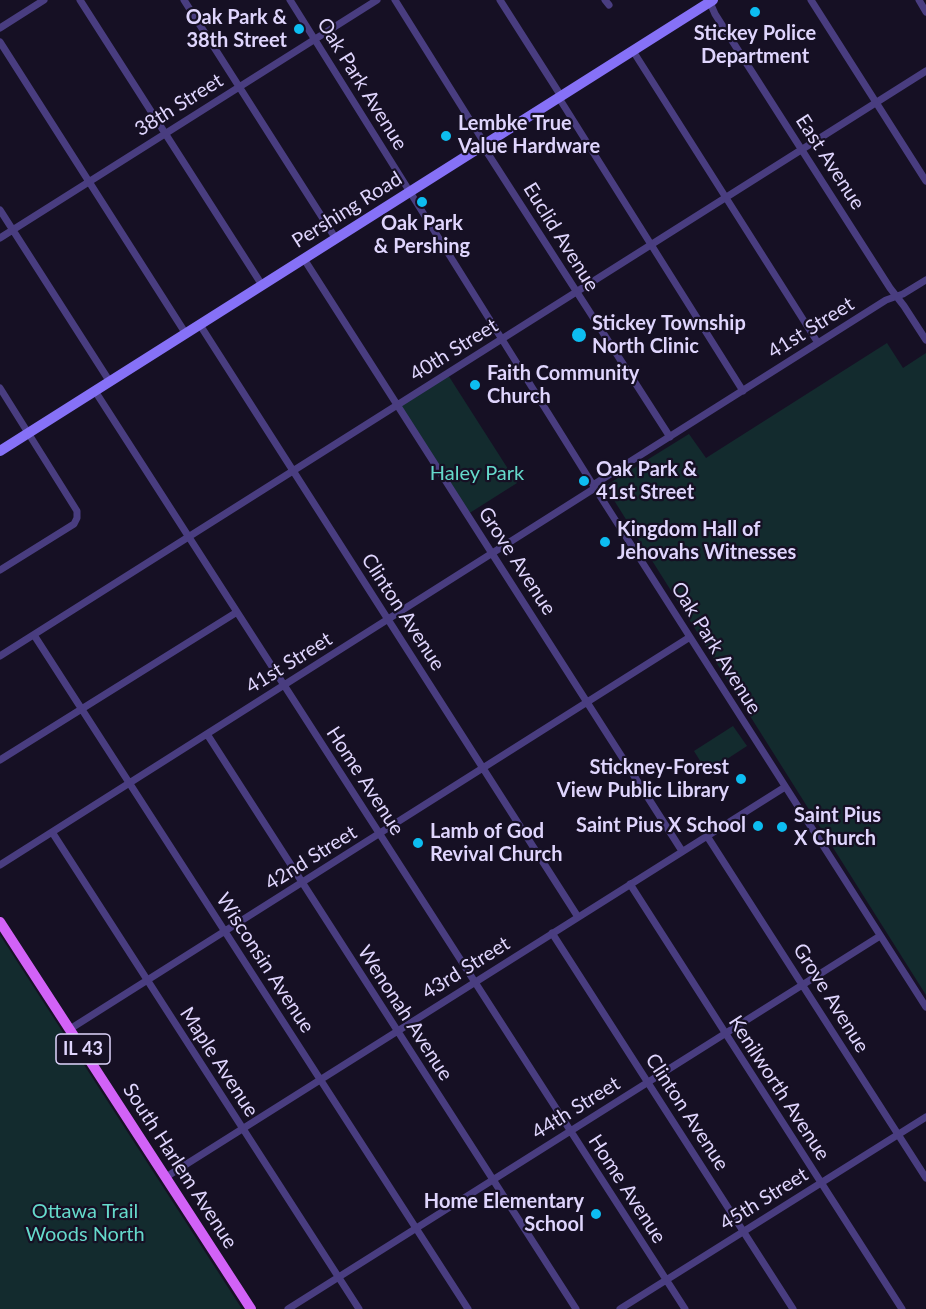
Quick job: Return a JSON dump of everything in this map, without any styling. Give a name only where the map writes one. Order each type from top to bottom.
[{"type":"main road","name":"Pershing Road","points":[[0,451],[711,1]]},
{"type":"main road","name":"South Harlem Avenue","points":[[0,922],[251,1309]]},
{"type":"street","points":[[0,28],[44,0]]},
{"type":"street","points":[[80,0],[262,285]]},
{"type":"street","points":[[184,0],[336,239]]},
{"type":"street","name":"Oak Park Avenue","points":[[290,0],[501,339],[926,1007]]},
{"type":"street","name":"38th Street","points":[[0,238],[377,0]]},
{"type":"street","name":"Euclid Avenue","points":[[394,0],[576,292],[670,437]]},
{"type":"street","points":[[500,0],[743,391]]},
{"type":"street","points":[[811,0],[926,181]]},
{"type":"street","points":[[919,0],[926,12]]},
{"type":"street","name":"East Avenue","points":[[711,1],[715,14],[890,288],[926,340]]},
{"type":"street","points":[[0,42],[186,334]]},
{"type":"street","points":[[633,51],[818,343]]},
{"type":"street","name":"40th Street","points":[[0,656],[926,71]]},
{"type":"street","points":[[0,210],[110,382]]},
{"type":"street","name":"Grove Avenue","points":[[304,259],[682,851]]},
{"type":"street","name":"41st Street","points":[[0,865],[887,299],[903,294],[926,280]]},
{"type":"street","name":"Clinton Avenue","points":[[200,325],[578,917]]},
{"type":"street","points":[[0,388],[77,511],[74,524],[0,570]]},
{"type":"street","name":"Home Avenue","points":[[95,391],[685,1309]]},
{"type":"street","points":[[0,760],[237,612]]},
{"type":"street","name":"Wisconsin Avenue","points":[[34,635],[468,1309]]},
{"type":"street","name":"42nd Street","points":[[70,1029],[690,637]]},
{"type":"street","name":"Wenonah Avenue","points":[[207,734],[576,1309]]},
{"type":"street","name":"43rd Street","points":[[166,1177],[785,787]]},
{"type":"street","name":"Maple Avenue","points":[[52,832],[359,1309]]},
{"type":"street","name":"Grove Avenue","points":[[707,836],[926,1178]]},
{"type":"street","name":"Kenilworth Avenue","points":[[630,885],[902,1309]]},
{"type":"street","name":"Clinton Avenue","points":[[552,933],[793,1309]]},
{"type":"street","name":"44th Street","points":[[288,1309],[880,936]]},
{"type":"street","name":"45th Street","points":[[620,1309],[926,1117]]},
{"type":"green space","points":[[887,343],[903,368],[926,353],[926,995],[605,486],[689,434],[706,458]]},
{"type":"green space","name":"Haley Park","points":[[448,375],[517,483],[468,514],[400,406]]},
{"type":"green space","points":[[733,726],[747,746],[707,772],[694,751]]},
{"type":"green space","name":"Ottawa Trail Woods North","points":[[0,935],[242,1309],[0,1309]]},
{"type":"place","name":"Stickey Police Department","points":[[755,12]]},
{"type":"place","name":"Oak Park & 38th Street","points":[[299,29]]},
{"type":"place","name":"Lembke True Value Hardware","points":[[446,136]]},
{"type":"place","name":"Oak Park & Pershing","points":[[422,202]]},
{"type":"place","name":"Stickey Township North Clinic","points":[[579,335]]},
{"type":"place","name":"Faith Community Church","points":[[475,385]]},
{"type":"place","name":"Oak Park & 41st Street","points":[[584,481]]},
{"type":"place","name":"Kingdom Hall of Jehovahs Witnesses","points":[[605,542]]},
{"type":"place","name":"Stickney-Forest View Public Library","points":[[741,779]]},
{"type":"place","name":"Saint Pius X School","points":[[758,826]]},
{"type":"place","name":"Saint Pius X Church","points":[[782,827]]},
{"type":"place","name":"Lamb of God Revival Church","points":[[418,843]]},
{"type":"place","name":"Home Elementary School","points":[[596,1214]]}]
